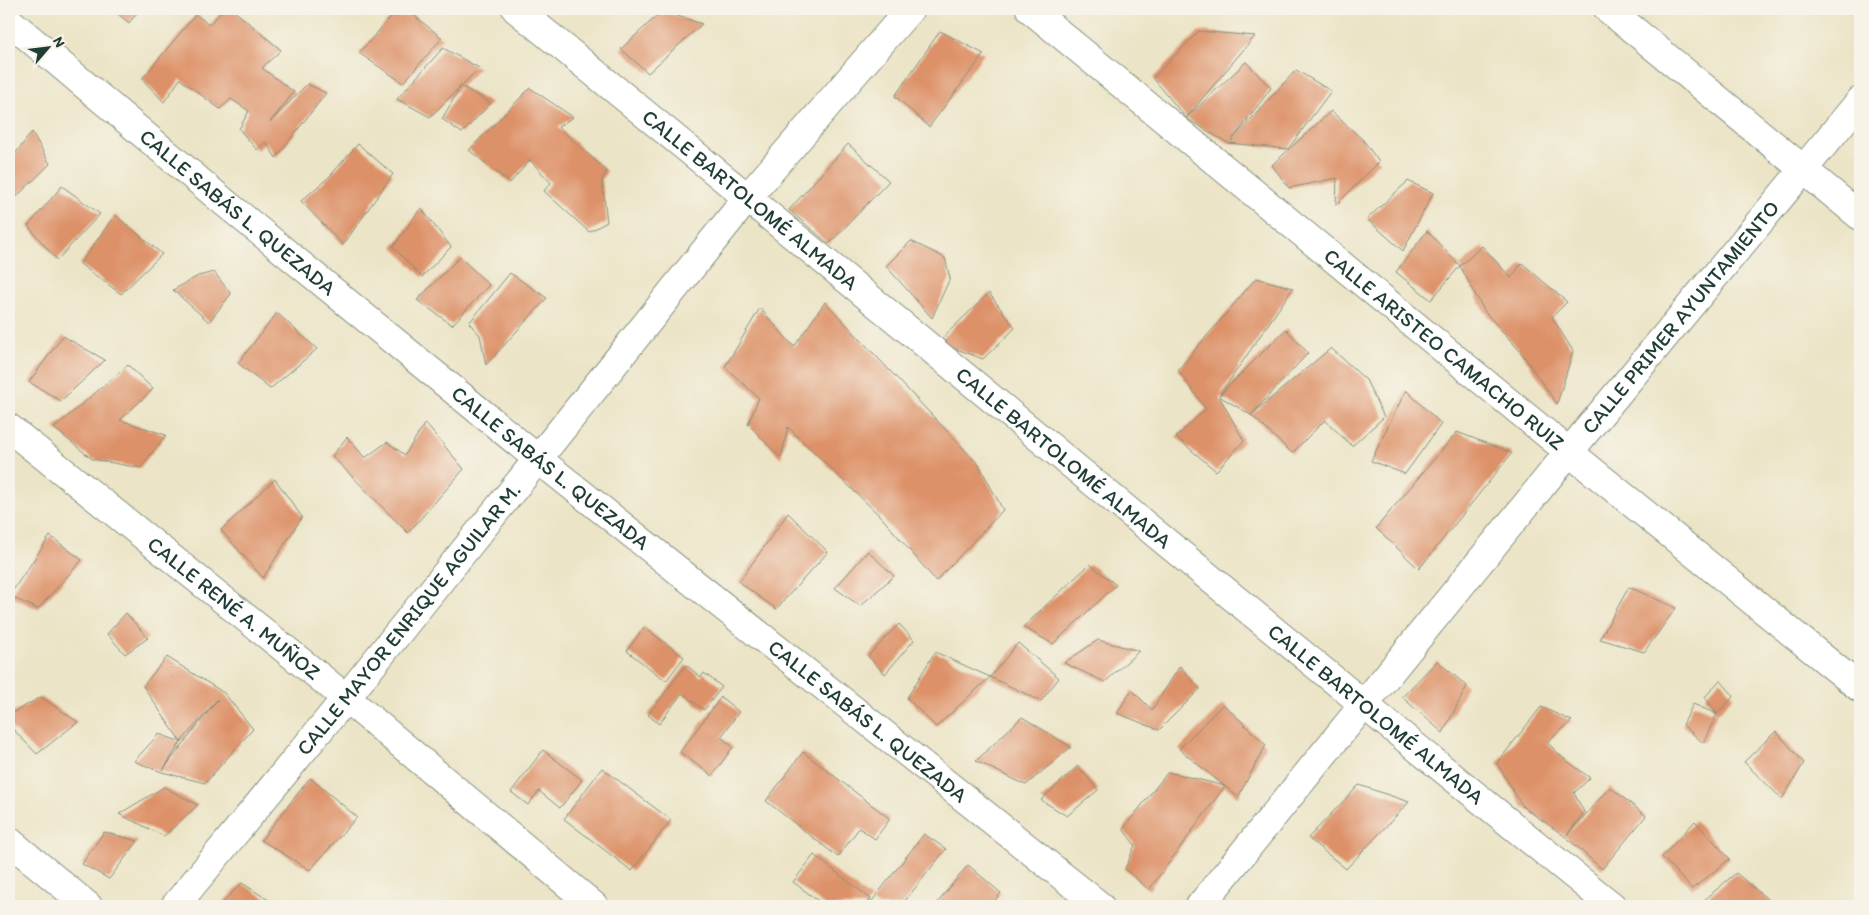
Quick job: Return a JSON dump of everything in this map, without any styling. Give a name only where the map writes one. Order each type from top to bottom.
[{"type":"street","name":"CALLE BARTOLOMÉ ALMADA","points":[[516,9],[748,197],[1363,706],[1612,906]]},
{"type":"street","name":"CALLE MAYOR ENRIQUE AGUILAR M.","points":[[175,906],[346,698],[748,197],[910,9]]},
{"type":"street","name":"CALLE ARISTEO CAMACHO RUIZ","points":[[1030,9],[1569,452],[1860,688]]},
{"type":"street","points":[[1608,9],[1860,216]]},
{"type":"street","name":"CALLE SABÁS L. QUEZADA","points":[[9,21],[224,202],[538,459],[1100,906]]},
{"type":"street","name":"CALLE PRIMER AYUNTAMIENTO","points":[[1200,906],[1569,452],[1860,101]]},
{"type":"street","name":"CALLE RENÉ A. MUÑOZ","points":[[9,428],[346,698],[594,906]]},
{"type":"street","points":[[9,841],[88,906]]},
{"type":"building","points":[[112,9],[140,9],[129,23]]},
{"type":"building","points":[[224,9],[232,9],[281,50],[262,68],[294,92],[270,122],[307,84],[326,93],[276,158],[266,142],[257,150],[239,129],[249,111],[231,99],[220,109],[180,79],[164,102],[142,79],[196,14],[209,25]]},
{"type":"building","points":[[398,9],[406,9],[442,38],[403,83],[359,53]]},
{"type":"building","points":[[662,11],[702,24],[648,73],[621,49]]},
{"type":"building","points":[[940,31],[984,54],[929,127],[895,96]]},
{"type":"building","points":[[1199,31],[1255,36],[1186,118],[1153,78]]},
{"type":"building","points":[[443,48],[479,68],[430,117],[397,99]]},
{"type":"building","points":[[1246,62],[1271,88],[1231,141],[1296,70],[1331,91],[1288,149],[1228,143],[1186,118]]},
{"type":"building","points":[[461,86],[491,103],[462,133],[442,119]]},
{"type":"building","points":[[530,88],[573,117],[558,127],[607,171],[602,180],[607,222],[589,232],[544,191],[551,183],[530,160],[510,183],[469,150]]},
{"type":"building","points":[[1331,111],[1363,140],[1379,162],[1336,205],[1337,178],[1289,188],[1272,165]]},
{"type":"building","points":[[32,132],[50,164],[10,203],[9,162]]},
{"type":"building","points":[[358,144],[393,174],[343,245],[301,201],[330,176]]},
{"type":"building","points":[[848,144],[889,181],[829,244],[789,210]]},
{"type":"building","points":[[1408,181],[1433,193],[1403,251],[1367,219]]},
{"type":"building","points":[[62,186],[100,214],[57,260],[28,226]]},
{"type":"building","points":[[421,208],[451,247],[422,277],[393,247]]},
{"type":"building","points":[[115,215],[162,254],[121,294],[80,264]]},
{"type":"building","points":[[1427,231],[1460,266],[1431,300],[1396,272]]},
{"type":"building","points":[[911,241],[945,258],[950,278],[932,318],[886,266]]},
{"type":"building","points":[[1482,246],[1511,278],[1522,263],[1567,302],[1552,317],[1573,351],[1557,404],[1520,351],[1485,312],[1460,266]]},
{"type":"building","points":[[460,257],[489,285],[452,325],[417,300]]},
{"type":"building","points":[[214,272],[231,294],[209,322],[173,290],[198,276]]},
{"type":"building","points":[[510,273],[547,298],[486,365],[480,335],[469,323]]},
{"type":"building","points":[[1256,278],[1293,288],[1219,396],[1244,441],[1216,471],[1176,437],[1206,409],[1178,370]]},
{"type":"building","points":[[989,293],[1015,328],[983,359],[938,342]]},
{"type":"building","points":[[825,302],[979,465],[1003,510],[936,581],[882,518],[788,427],[781,458],[748,424],[759,398],[725,367],[760,308],[794,347]]},
{"type":"building","points":[[277,313],[317,349],[270,389],[238,363]]},
{"type":"building","points":[[1286,329],[1308,353],[1251,415],[1219,396]]},
{"type":"building","points":[[63,336],[105,360],[61,401],[29,382]]},
{"type":"building","points":[[1331,348],[1366,380],[1384,417],[1352,446],[1325,420],[1292,453],[1251,415]]},
{"type":"building","points":[[128,365],[153,389],[120,420],[166,435],[140,468],[92,459],[54,428]]},
{"type":"building","points":[[1406,390],[1441,424],[1405,474],[1371,461]]},
{"type":"building","points":[[425,423],[464,469],[408,533],[332,456],[347,437],[365,458],[387,442],[405,455]]},
{"type":"building","points":[[1457,432],[1512,453],[1419,569],[1376,528]]},
{"type":"building","points":[[275,479],[302,517],[263,578],[221,530]]},
{"type":"building","points":[[788,513],[828,552],[776,609],[739,582]]},
{"type":"building","points":[[50,536],[82,560],[38,609],[9,596]]},
{"type":"building","points":[[868,551],[894,576],[860,606],[835,588]]},
{"type":"building","points":[[1090,564],[1116,585],[1053,644],[1023,627]]},
{"type":"building","points":[[1629,587],[1676,608],[1644,652],[1600,639]]},
{"type":"building","points":[[126,613],[148,638],[125,654],[107,634]]},
{"type":"building","points":[[899,624],[914,640],[885,674],[868,656]]},
{"type":"building","points":[[644,627],[684,657],[666,681],[627,651]]},
{"type":"building","points":[[1098,640],[1139,651],[1105,682],[1064,663]]},
{"type":"building","points":[[1018,643],[1059,678],[1041,701],[990,677]]},
{"type":"building","points":[[935,652],[990,677],[936,727],[907,698]]},
{"type":"building","points":[[167,657],[224,693],[253,729],[205,783],[162,772],[134,761],[159,734],[181,742],[143,686]],"holes":[[[218,699],[163,770],[181,742]]]},
{"type":"building","points":[[1437,661],[1467,686],[1443,733],[1402,697]]},
{"type":"building","points":[[686,665],[701,677],[704,673],[722,687],[704,710],[682,693],[659,724],[648,715]]},
{"type":"building","points":[[1180,666],[1200,689],[1159,730],[1117,713],[1132,690],[1152,710]]},
{"type":"building","points":[[1720,680],[1734,696],[1717,714],[1705,697]]},
{"type":"building","points":[[41,697],[78,722],[37,754],[9,725],[9,715]]},
{"type":"building","points":[[721,697],[739,712],[721,737],[733,747],[712,776],[680,752]]},
{"type":"building","points":[[1223,704],[1266,745],[1238,797],[1179,749]]},
{"type":"building","points":[[1693,704],[1717,714],[1703,743],[1683,725]]},
{"type":"building","points":[[1541,707],[1572,721],[1547,742],[1562,757],[1590,778],[1574,793],[1584,812],[1567,835],[1610,787],[1646,816],[1602,869],[1566,837],[1523,807],[1497,763]]},
{"type":"building","points":[[1022,717],[1071,747],[1026,785],[976,761]]},
{"type":"building","points":[[1776,731],[1804,763],[1782,799],[1744,762]]},
{"type":"building","points":[[543,750],[582,780],[560,808],[539,791],[528,805],[511,792]]},
{"type":"building","points":[[803,752],[890,819],[875,839],[859,828],[838,857],[766,801]]},
{"type":"building","points":[[1078,766],[1098,790],[1067,816],[1041,800]]},
{"type":"building","points":[[602,768],[671,820],[632,871],[564,819]]},
{"type":"building","points":[[1168,772],[1225,786],[1149,890],[1125,869],[1135,845],[1123,829]]},
{"type":"building","points":[[310,778],[357,817],[310,870],[261,840]]},
{"type":"building","points":[[1359,785],[1409,802],[1346,869],[1308,838]]},
{"type":"building","points":[[164,787],[198,805],[164,836],[119,814]]},
{"type":"building","points":[[1695,821],[1730,859],[1692,889],[1662,857]]},
{"type":"building","points":[[104,832],[138,841],[109,879],[82,864]]},
{"type":"building","points":[[924,834],[946,849],[901,906],[879,906],[872,901]]},
{"type":"building","points":[[814,855],[871,899],[865,906],[825,906],[793,882]]},
{"type":"building","points":[[968,865],[1001,893],[990,906],[935,906]]},
{"type":"building","points":[[1736,873],[1772,903],[1768,906],[1697,906]]},
{"type":"building","points":[[242,883],[270,901],[262,906],[219,906]]}]
